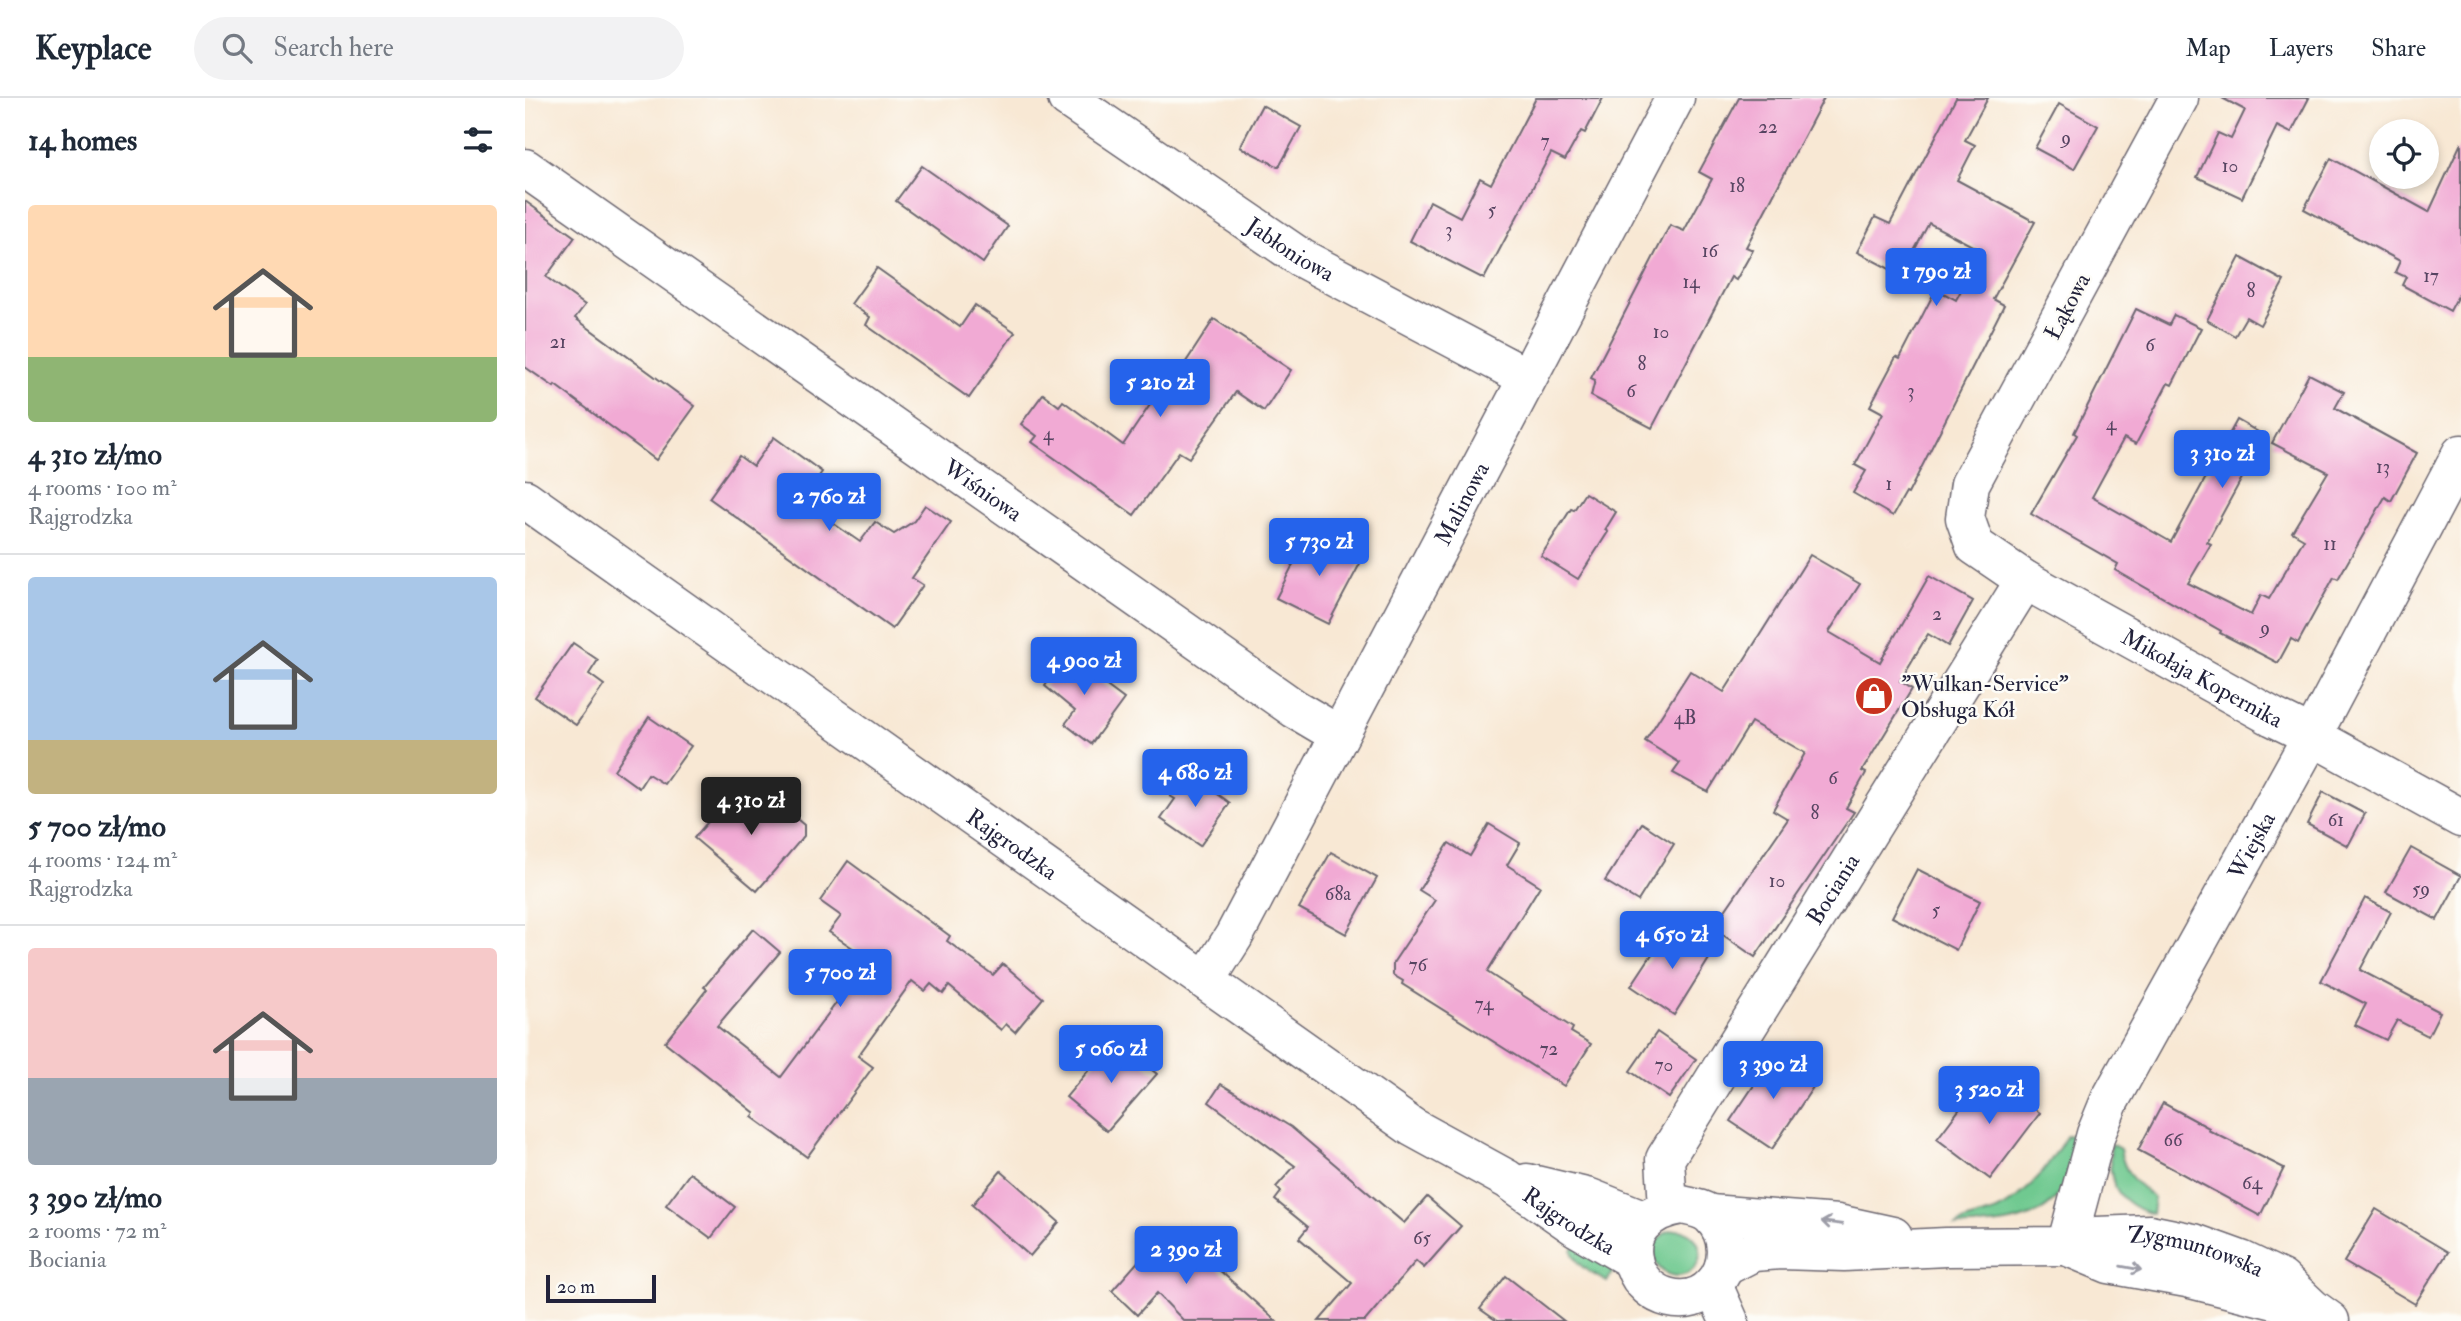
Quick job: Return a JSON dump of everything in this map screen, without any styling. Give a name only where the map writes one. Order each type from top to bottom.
[{"type":"street","name":"Jabłoniowa","points":[[1067,98],[1301,258],[1526,377]]},
{"type":"street","name":"Malinowa","points":[[1206,980],[1234,936],[1675,98]]},
{"type":"street","name":"Łąkowa","points":[[1965,518],[1971,484],[2179,98]]},
{"type":"street","name":"Wiśniowa","points":[[525,168],[1283,701],[1339,735]]},
{"type":"street","name":"Wiejska","points":[[2066,1246],[2096,1134],[2110,1100],[2312,736],[2461,454]]},
{"type":"street","name":"Rajgrodzka","points":[[525,499],[1412,1127],[1507,1179],[1576,1227],[1633,1261]]},
{"type":"street","name":"Mikołaja Kopernika","points":[[1965,518],[1975,546],[2025,580],[2461,818]]},
{"type":"street","name":"Bociania","points":[[1656,1213],[1665,1158],[2025,580]]},
{"type":"street","name":"Rajgrodzka","points":[[1507,1179],[1656,1213]]},
{"type":"street","points":[[1719,1276],[1696,1296],[1685,1310],[1648,1288],[1638,1276],[1632,1246],[1637,1232],[1656,1213],[1682,1205],[1710,1214],[1724,1238],[1726,1252],[1719,1276],[1729,1321]]},
{"type":"street","name":"Zygmuntowska","points":[[1710,1214],[1838,1224],[1947,1247]]},
{"type":"street","name":"Zygmuntowska","points":[[1719,1276],[1753,1252],[2066,1246],[2109,1264],[2187,1278],[2321,1314]]},
{"type":"green space","points":[[2067,1135],[2075,1136],[2068,1173],[2056,1198],[2045,1208],[2002,1224],[1956,1226],[1997,1211],[2019,1197],[2046,1167]]},
{"type":"green space","points":[[2111,1144],[2120,1149],[2124,1165],[2132,1177],[2154,1198],[2152,1214],[2129,1203],[2116,1188],[2112,1179]]},
{"type":"green space","points":[[1677,1230],[1693,1237],[1700,1253],[1693,1269],[1677,1276],[1661,1269],[1654,1253],[1661,1237]]},
{"type":"green space","points":[[1578,1241],[1611,1267],[1612,1273],[1607,1282],[1577,1261],[1572,1250]]},
{"type":"building","points":[[1536,98],[1603,98],[1585,133],[1581,131],[1565,160],[1551,153],[1484,279],[1410,241],[1430,201],[1460,217],[1480,178],[1491,184]]},
{"type":"building","points":[[1739,98],[1824,98],[1746,247],[1753,250],[1736,280],[1731,277],[1652,428],[1591,396],[1595,380],[1591,378],[1670,225],[1684,231],[1712,179],[1699,172]]},
{"type":"building","points":[[1956,98],[1988,98],[1965,140],[1975,145],[1957,180],[2035,222],[1993,299],[2004,305],[1908,494],[1906,493],[1893,516],[1853,493],[1866,471],[1855,465],[1883,413],[1870,406],[1896,357],[1900,359],[1936,289],[1956,300],[1982,251],[1929,223],[1901,275],[1857,252],[1875,217],[1890,224]]},
{"type":"building","points":[[2222,98],[2309,98],[2291,133],[2277,126],[2242,198],[2197,177],[2218,133],[2231,139],[2245,110]]},
{"type":"building","points":[[2059,104],[2098,126],[2074,169],[2035,148]]},
{"type":"building","points":[[1262,105],[1301,127],[1279,167],[1240,147]]},
{"type":"building","points":[[2461,143],[2461,290],[2450,311],[2402,285],[2406,277],[2395,272],[2400,261],[2304,209],[2331,158],[2369,179],[2369,189],[2387,189],[2429,212]]},
{"type":"building","points":[[922,166],[1008,226],[983,263],[896,201]]},
{"type":"building","points":[[525,201],[575,237],[546,277],[585,305],[575,318],[695,406],[656,460],[555,385],[554,387],[525,367]]},
{"type":"building","points":[[2240,257],[2284,281],[2260,325],[2246,317],[2235,336],[2207,320]]},
{"type":"building","points":[[877,268],[960,327],[975,305],[1015,332],[969,398],[866,325],[870,317],[851,304]]},
{"type":"building","points":[[2136,309],[2169,325],[2174,315],[2201,328],[2172,385],[2168,383],[2136,444],[2124,438],[2092,497],[2171,542],[2237,420],[2265,436],[2207,542],[2211,544],[2188,583],[2251,615],[2261,595],[2269,599],[2304,539],[2292,532],[2328,472],[2272,443],[2309,374],[2344,392],[2335,408],[2417,453],[2391,501],[2385,497],[2338,579],[2334,577],[2298,643],[2291,639],[2278,663],[2220,633],[2221,631],[2115,570],[2118,564],[2031,514],[2077,435],[2074,433]]},
{"type":"building","points":[[1214,319],[1291,370],[1264,411],[1236,392],[1189,458],[1179,452],[1134,515],[1032,442],[1037,436],[1021,424],[1043,394],[1059,406],[1063,401],[1123,445],[1160,390],[1165,394]]},
{"type":"building","points":[[774,437],[822,472],[801,501],[860,542],[875,522],[894,534],[914,521],[925,505],[951,522],[912,578],[923,585],[892,629],[709,498],[739,456],[753,466]]},
{"type":"building","points":[[1585,493],[1616,512],[1605,530],[1608,532],[1578,579],[1541,556],[1571,509],[1574,510]]},
{"type":"building","points":[[1310,531],[1363,558],[1328,624],[1276,598]]},
{"type":"building","points":[[1810,555],[1860,584],[1829,632],[1880,662],[1929,576],[1973,601],[1948,646],[1928,634],[1900,681],[1912,689],[1862,771],[1866,773],[1846,808],[1854,812],[1755,957],[1713,928],[1788,819],[1773,810],[1805,753],[1751,722],[1708,792],[1673,773],[1680,763],[1645,741],[1690,671],[1724,692]]},
{"type":"building","points":[[573,643],[598,660],[589,674],[604,685],[576,725],[535,697]]},
{"type":"building","points":[[1068,653],[1102,677],[1100,681],[1124,699],[1091,744],[1065,724],[1075,711],[1045,686]]},
{"type":"building","points":[[649,717],[691,746],[664,784],[648,774],[639,788],[614,770]]},
{"type":"building","points":[[1187,772],[1230,803],[1200,846],[1161,819],[1175,799],[1170,796]]},
{"type":"building","points":[[739,786],[777,817],[785,809],[804,825],[804,836],[757,891],[694,838]]},
{"type":"building","points":[[2323,792],[2365,814],[2348,846],[2307,824]]},
{"type":"building","points":[[1642,823],[1674,844],[1638,901],[1605,881]]},
{"type":"building","points":[[1489,824],[1520,843],[1507,865],[1540,886],[1487,972],[1573,1028],[1571,1032],[1591,1044],[1564,1086],[1402,984],[1403,981],[1393,975],[1393,963],[1435,900],[1419,890],[1449,843],[1470,856]]},
{"type":"building","points":[[2411,848],[2461,876],[2437,920],[2386,892]]},
{"type":"building","points":[[1331,852],[1377,878],[1346,934],[1299,908]]},
{"type":"building","points":[[848,861],[950,936],[947,941],[993,975],[1003,964],[1043,998],[1015,1032],[1006,1024],[1001,1030],[949,986],[943,994],[931,984],[925,991],[912,981],[858,1056],[873,1067],[807,1157],[752,1117],[755,1113],[665,1042],[707,989],[704,987],[753,929],[780,952],[717,1026],[781,1077],[869,959],[829,932],[841,916],[820,901]]},
{"type":"building","points":[[1917,869],[1980,901],[1956,950],[1892,917]]},
{"type":"building","points":[[2365,898],[2391,912],[2360,970],[2440,1012],[2428,1036],[2397,1020],[2386,1040],[2355,1025],[2366,1004],[2321,981]]},
{"type":"building","points":[[1670,927],[1712,954],[1674,1015],[1631,986]]},
{"type":"building","points":[[1657,1032],[1696,1059],[1669,1098],[1630,1071]]},
{"type":"building","points":[[1114,1040],[1157,1074],[1107,1131],[1066,1097]]},
{"type":"building","points":[[1775,1054],[1817,1081],[1772,1149],[1730,1121]]},
{"type":"building","points":[[1987,1073],[2040,1113],[1990,1179],[1937,1139]]},
{"type":"building","points":[[1221,1084],[1291,1127],[1404,1223],[1427,1197],[1461,1226],[1424,1268],[1416,1261],[1365,1321],[1319,1321],[1352,1283],[1299,1238],[1308,1227],[1275,1200],[1281,1192],[1276,1187],[1295,1166],[1209,1102]]},
{"type":"building","points":[[2163,1103],[2209,1128],[2208,1130],[2284,1168],[2260,1216],[2138,1150]]},
{"type":"building","points":[[1001,1171],[1059,1222],[1030,1256],[972,1205]]},
{"type":"building","points":[[690,1173],[735,1207],[711,1238],[666,1205]]},
{"type":"building","points":[[2376,1209],[2448,1252],[2415,1304],[2344,1262]]},
{"type":"building","points":[[1166,1230],[1205,1264],[1208,1260],[1276,1321],[1184,1321],[1157,1293],[1137,1315],[1112,1291]]},
{"type":"building","points":[[1506,1276],[1564,1321],[1497,1321],[1480,1309]]},
{"type":"place","name":"\"Wulkan-Service\" Obsługa Kół","points":[[1874,696]]}]
